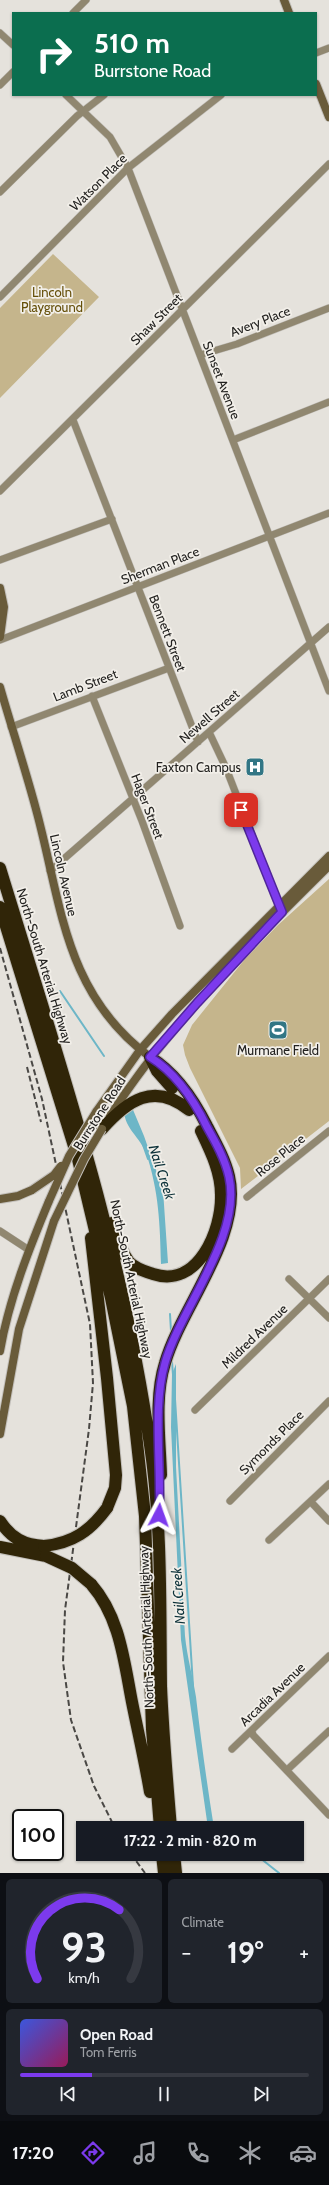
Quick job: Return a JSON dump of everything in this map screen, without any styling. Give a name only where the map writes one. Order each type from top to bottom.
[{"type":"highway","name":"North-South Arterial Highway","points":[[0,868],[95,1179],[142,1396],[151,1447],[158,1540],[164,1743],[170,1821]]},
{"type":"highway","name":"North-South Arterial Highway","points":[[0,907],[82,1174],[111,1298],[133,1406],[145,1516],[152,1729],[158,1821]]},
{"type":"highway","points":[[95,1179],[119,1242],[129,1262],[137,1269],[157,1276],[177,1275],[188,1270],[202,1258],[211,1242],[219,1219],[222,1196],[216,1165],[189,1110],[175,1090],[157,1071],[150,1057]]},
{"type":"highway","points":[[150,1057],[163,1065],[199,1110],[221,1153],[229,1177],[231,1199],[221,1242],[165,1364],[159,1416],[161,1489],[158,1540]]},
{"type":"highway","points":[[102,1129],[126,1105],[145,1096],[160,1096],[175,1100],[189,1110]]},
{"type":"highway","points":[[0,1547],[45,1551],[56,1545],[77,1538],[96,1523],[108,1508],[114,1488],[116,1475],[107,1378],[82,1174]]},
{"type":"highway","points":[[0,1521],[6,1530],[23,1543]]},
{"type":"highway","points":[[0,1539],[23,1543],[45,1551],[72,1568],[92,1584],[112,1614],[120,1642],[157,1821]]},
{"type":"highway","points":[[164,1873],[165,1861]]},
{"type":"highway","points":[[169,1861],[176,1873]]},
{"type":"street","points":[[74,12],[86,0]]},
{"type":"street","points":[[284,0],[289,12]]},
{"type":"street","points":[[0,33],[12,45]]},
{"type":"street","points":[[317,53],[329,48]]},
{"type":"street","points":[[0,85],[12,73]]},
{"type":"street","points":[[317,87],[329,117]]},
{"type":"street","name":"Sunset Avenue","points":[[67,96],[110,137],[128,168],[233,440],[268,536],[329,691]]},
{"type":"street","points":[[0,192],[83,111],[103,96]]},
{"type":"street","name":"Watson Place","points":[[0,297],[128,168],[221,96]]},
{"type":"street","name":"Shaw Street","points":[[0,491],[329,164]]},
{"type":"street","name":"Avery Place","points":[[200,356],[237,344],[329,308]]},
{"type":"street","points":[[233,440],[329,402]]},
{"type":"street","name":"Bennett Street","points":[[73,420],[198,742]]},
{"type":"street","name":"Sherman Place","points":[[0,638],[329,513]]},
{"type":"street","points":[[0,560],[112,519]]},
{"type":"street","points":[[0,588],[4,607],[0,638]]},
{"type":"street","name":"Newell Street","points":[[50,871],[329,627]]},
{"type":"street","name":"Lamb Street","points":[[11,727],[169,668]]},
{"type":"street","name":"Lincoln Avenue","points":[[0,687],[37,813],[61,919],[80,970],[102,1010],[116,1029],[150,1057]]},
{"type":"street","name":"Hager Street","points":[[92,696],[180,926]]},
{"type":"street","points":[[209,732],[226,768],[281,909]]},
{"type":"street","name":"Burrstone Road","points":[[0,1434],[19,1329],[54,1221],[84,1159],[150,1057],[329,856]]},
{"type":"street","name":"Burrstone Road","points":[[0,1350],[6,1323],[29,1250],[69,1156],[96,1112],[140,1050],[204,981],[329,866]]},
{"type":"street","name":"Rose Place","points":[[247,1197],[329,1131]]},
{"type":"street","points":[[0,1199],[18,1196],[32,1190],[54,1175],[69,1156]]},
{"type":"street","points":[[0,1231],[29,1250]]},
{"type":"street","points":[[290,1279],[329,1318]]},
{"type":"street","name":"Mildred Avenue","points":[[195,1410],[329,1279]]},
{"type":"street","name":"Symonds Place","points":[[230,1500],[329,1401]]},
{"type":"street","points":[[268,1540],[329,1484]]},
{"type":"street","points":[[310,1502],[329,1521]]},
{"type":"street","name":"Arcadia Avenue","points":[[232,1749],[329,1656]]},
{"type":"street","points":[[252,1731],[253,1735],[329,1815]]},
{"type":"street","points":[[287,1770],[329,1731]]},
{"type":"green space","name":"Lincoln Playground","points":[[53,254],[99,297],[0,398],[0,308]]},
{"type":"green space","points":[[329,879],[329,1121],[241,1189],[240,1168],[190,1068],[183,1045],[192,1025],[245,959],[278,925]]},
{"type":"water","points":[[131,1105],[144,1136],[163,1190],[168,1263],[161,1264],[158,1208],[154,1181],[146,1153],[127,1123],[125,1117],[124,1111]]},
{"type":"water","points":[[176,1364],[176,1467],[185,1636],[196,1697],[213,1821],[207,1821],[181,1640],[171,1427],[172,1374]]},
{"type":"waterway","name":"Nail Creek","points":[[60,991],[104,1056]]},
{"type":"waterway","name":"Nail Creek","points":[[142,1142],[148,1159]]},
{"type":"waterway","name":"Nail Creek","points":[[170,1314],[171,1331]]},
{"type":"waterway","name":"Nail Creek","points":[[172,1362],[173,1375]]},
{"type":"waterway","name":"Nail Creek","points":[[175,1399],[193,1686]]},
{"type":"waterway","name":"Nail Creek","points":[[264,1861],[279,1873]]},
{"type":"railway","points":[[0,948],[42,1099],[90,1324],[93,1383],[89,1429],[65,1610],[63,1662],[71,1720],[94,1786],[112,1821]]},
{"type":"railway","points":[[27,1067],[41,1122]]},
{"type":"railway","points":[[136,1861],[145,1873]]},
{"type":"place","name":"Faxton Campus","points":[[255,767]]},
{"type":"place","name":"Murmane Field","points":[[278,1030]]},
{"type":"route","points":[[159,1515],[161,1489],[159,1423],[160,1391],[165,1364],[169,1352],[221,1242],[231,1199],[229,1177],[221,1153],[199,1110],[163,1065],[150,1057],[197,1003],[282,912],[241,810]]}]
